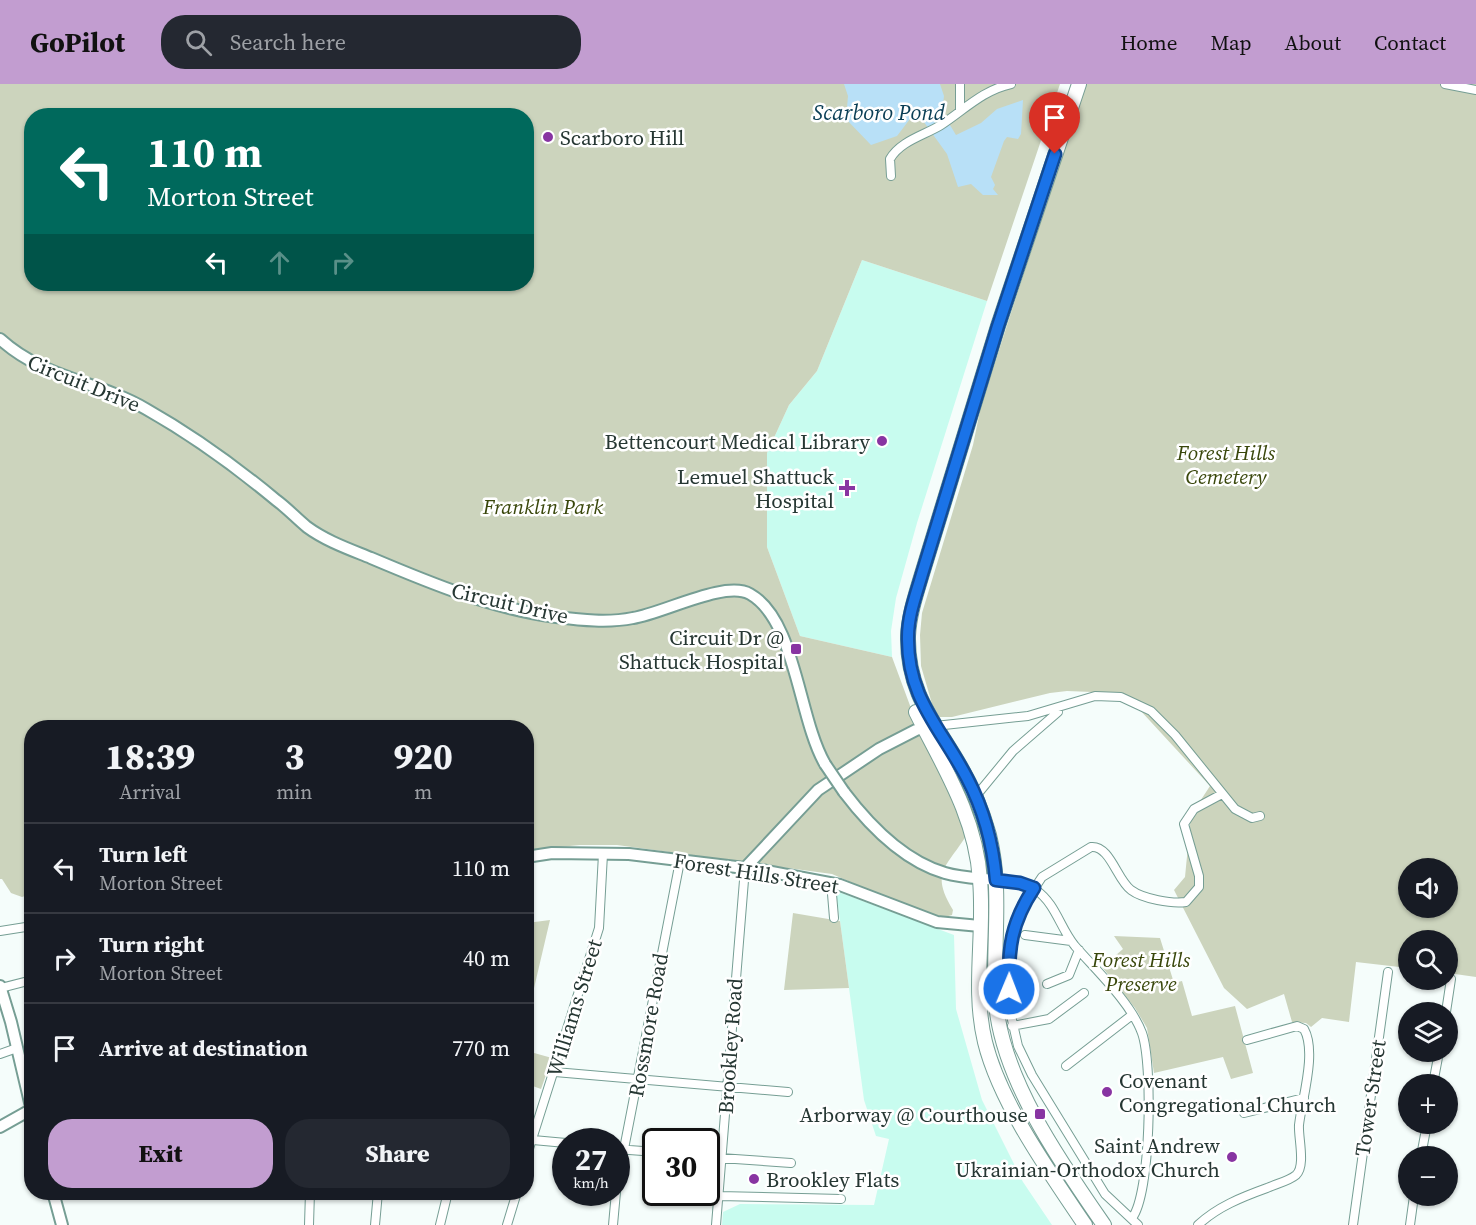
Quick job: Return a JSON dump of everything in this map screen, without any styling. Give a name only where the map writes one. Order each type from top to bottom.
[{"type":"highway","points":[[1069,84],[989,324],[903,606],[899,639],[902,671],[910,699],[960,766],[976,796],[989,834],[996,880],[995,990],[1003,1044],[1022,1092],[1104,1225]]},
{"type":"highway","points":[[1078,84],[998,326],[911,611],[908,636],[911,671],[919,697],[929,727],[964,807],[975,844],[980,878],[979,1000],[986,1046],[1007,1099],[1085,1225]]},
{"type":"highway","points":[[1051,1172],[1061,1168],[1071,1173]]},
{"type":"main road","name":"Circuit Drive","points":[[0,339],[19,356],[36,366],[106,389],[151,411],[215,453],[308,527],[334,543],[443,587],[537,614],[607,621],[661,612],[724,590],[750,594],[770,611],[782,633],[810,733],[825,764],[844,792],[880,832],[918,861],[946,873],[996,880]]},
{"type":"main road","points":[[745,868],[818,790],[870,754],[929,727]]},
{"type":"main road","name":"Forest Hills Street","points":[[534,856],[552,853],[603,854],[745,868],[831,882],[937,922],[980,926]]},
{"type":"main road","points":[[0,987],[24,1079]]},
{"type":"main road","points":[[0,1127],[24,1114]]},
{"type":"main road","points":[[55,1200],[62,1225]]},
{"type":"street","points":[[960,84],[960,110]]},
{"type":"street","points":[[891,176],[893,155],[909,142],[950,120],[973,101],[1011,84]]},
{"type":"street","points":[[1445,84],[1476,90]]},
{"type":"street","points":[[929,727],[1017,718],[1070,705],[1095,696],[1121,697],[1136,702],[1151,711],[1175,735],[1222,794],[1245,816],[1252,818],[1260,816]]},
{"type":"street","points":[[976,796],[1019,744],[1042,723],[1070,705]]},
{"type":"street","points":[[1138,1225],[1111,1201],[1101,1188],[1027,1066],[1012,1026],[1008,986],[1010,940],[1018,913],[1034,888],[1047,874],[1095,847],[1105,853],[1119,878],[1135,893],[1177,903],[1186,902],[1199,887],[1199,876],[1184,824],[1194,810],[1222,794]]},
{"type":"street","name":"Williams Street","points":[[534,1137],[599,928],[603,854]]},
{"type":"street","name":"Rossmore Road","points":[[626,1128],[638,1080],[680,861]]},
{"type":"street","name":"Brookley Road","points":[[720,1177],[745,868]]},
{"type":"street","points":[[996,880],[1020,883],[1034,888],[1047,899],[1071,941],[1132,1015],[1141,1031],[1145,1047],[1148,1122],[1142,1198],[1132,1218]]},
{"type":"street","points":[[831,882],[834,918]]},
{"type":"street","points":[[0,931],[24,927]]},
{"type":"street","points":[[1025,935],[1071,941]]},
{"type":"street","points":[[1047,984],[1069,975],[1079,950]]},
{"type":"street","name":"Tower Street","points":[[1353,1225],[1388,972]]},
{"type":"street","points":[[0,987],[24,982]]},
{"type":"street","points":[[1012,1026],[1048,1019],[1084,993]]},
{"type":"street","points":[[1066,1066],[1132,1015]]},
{"type":"street","points":[[1198,1225],[1214,1211],[1297,1174],[1300,1168],[1299,1129],[1304,1098],[1308,1037],[1304,1029],[1297,1026],[1247,1040]]},
{"type":"street","points":[[0,1054],[17,1048]]},
{"type":"street","points":[[555,1072],[788,1092]]},
{"type":"street","points":[[1244,1113],[1304,1098]]},
{"type":"street","points":[[534,1140],[552,1142]]},
{"type":"street","points":[[721,1158],[792,1163]]},
{"type":"street","points":[[720,1196],[841,1199]]},
{"type":"street","points":[[309,1225],[310,1200]]},
{"type":"street","points":[[375,1225],[377,1200]]},
{"type":"street","points":[[440,1225],[446,1200]]},
{"type":"street","points":[[507,1225],[515,1200]]},
{"type":"street","name":"Rossmore Road","points":[[610,1224],[613,1206]]},
{"type":"street","name":"Brookley Road","points":[[716,1225],[718,1206]]},
{"type":"street","points":[[1410,1225],[1413,1206]]},
{"type":"shaded area","name":"Lemuel Shattuck Hospital","points":[[862,260],[987,301],[917,523],[896,598],[891,631],[892,657],[800,636],[767,547],[767,453],[789,405],[817,371]]},
{"type":"shaded area","points":[[836,891],[954,935],[956,1009],[982,1100],[1023,1182],[1052,1225],[722,1225],[723,1212],[740,1204],[874,1205],[889,1139],[876,1136],[864,1100]]},
{"type":"green space","name":"Franklin Park","points":[[0,84],[1060,84],[987,301],[862,260],[817,371],[789,405],[767,453],[767,547],[800,636],[892,657],[915,719],[952,789],[966,836],[943,871],[943,887],[953,910],[952,915],[945,917],[915,910],[832,874],[617,845],[580,845],[534,849],[534,720],[24,720],[24,896],[11,893],[0,879]]},
{"type":"green space","name":"Forest Hills Cemetery","points":[[1085,84],[1476,84],[1476,977],[1458,974],[1458,930],[1398,930],[1398,967],[1356,962],[1349,1022],[1322,1018],[1311,1027],[1306,1023],[1292,1022],[1284,994],[1247,1009],[1224,988],[1174,890],[1185,877],[1191,815],[1210,786],[1139,709],[1117,693],[1067,691],[952,717],[939,717],[935,714],[921,666],[922,613],[973,445],[981,406]]},
{"type":"green space","points":[[793,913],[840,921],[849,988],[784,990]]},
{"type":"green space","points":[[550,920],[534,988],[534,922]]},
{"type":"green space","name":"Forest Hills Preserve","points":[[1114,936],[1160,938],[1174,983],[1182,981],[1192,1016],[1235,1006],[1253,1073],[1231,1079],[1223,1057],[1154,1073],[1147,1028],[1135,1008],[1102,967],[1123,949]]},
{"type":"green space","points":[[534,1053],[552,1058],[541,1089],[534,1086]]},
{"type":"water","name":"Scarboro Pond","points":[[844,84],[940,84],[944,96],[942,112],[956,135],[981,123],[997,109],[1023,100],[1021,134],[1018,139],[1007,137],[1004,141],[991,177],[995,185],[993,189],[998,195],[983,195],[971,184],[958,187],[947,154],[916,111],[897,136],[871,145],[846,119],[848,96]]},
{"type":"place","name":"Scarboro Hill","points":[[548,137]]},
{"type":"place","name":"Bettencourt Medical Library","points":[[882,441]]},
{"type":"place","name":"Lemuel Shattuck Hospital","points":[[847,488]]},
{"type":"place","name":"Circuit Dr @ Shattuck Hospital","points":[[796,649]]},
{"type":"place","name":"Covenant Congregational Church","points":[[1107,1092]]},
{"type":"place","name":"Arborway @ Courthouse","points":[[1040,1114]]},
{"type":"place","name":"Saint Andrew Ukrainian-Orthodox Church","points":[[1232,1157]]},
{"type":"place","name":"Brookley Flats","points":[[754,1179]]},
{"type":"route","points":[[1009,989],[1010,940],[1014,922],[1034,888],[1011,881],[996,880],[989,834],[976,796],[960,766],[924,710],[914,685],[908,636],[911,611],[922,574],[998,326],[1055,154]]}]
